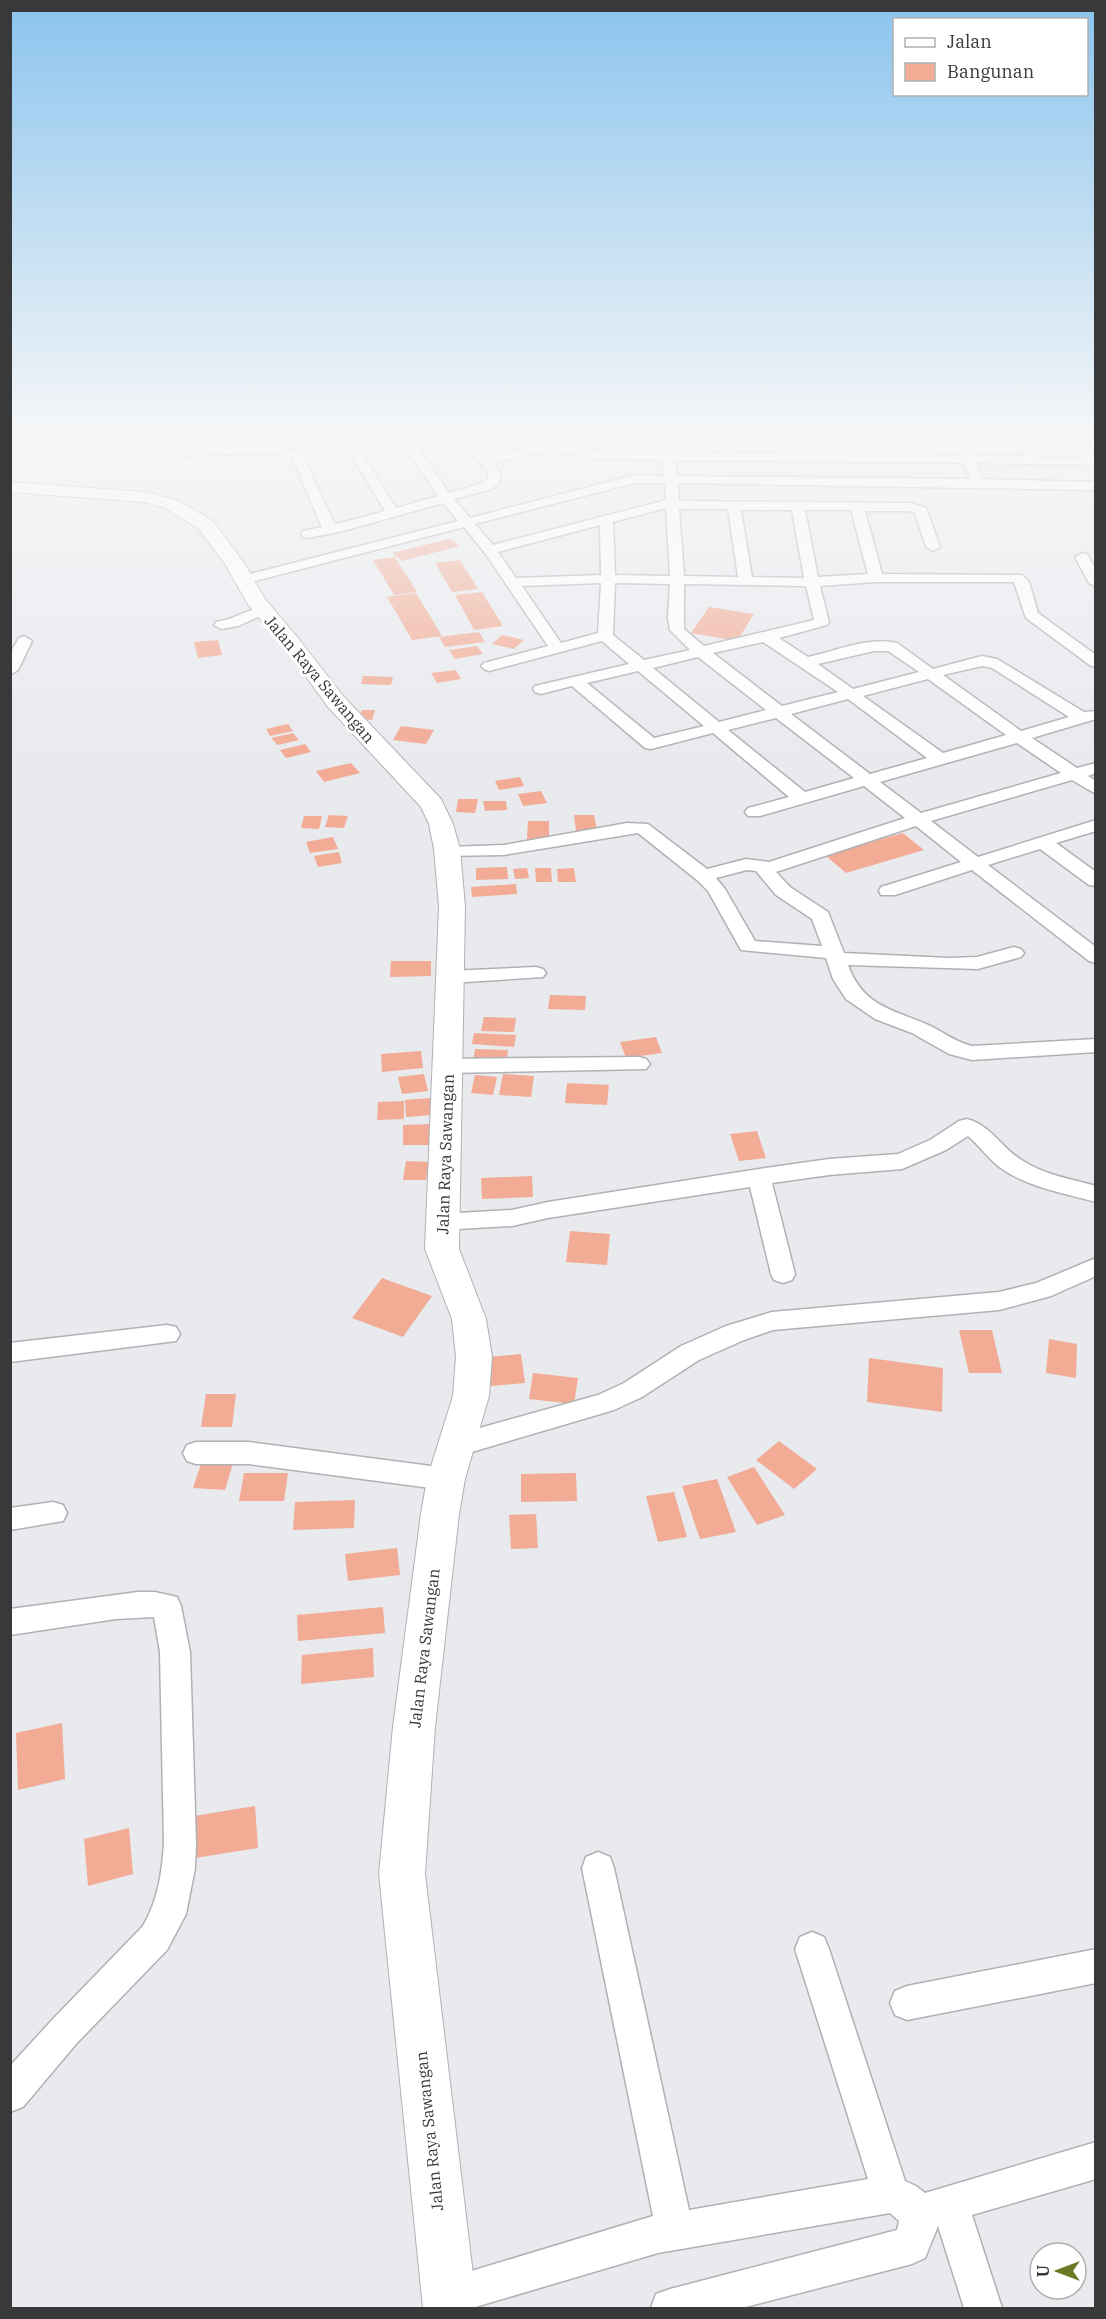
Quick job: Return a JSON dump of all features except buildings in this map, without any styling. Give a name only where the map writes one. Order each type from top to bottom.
[{"type":"street","name":"Jalan Raya Sawangan","points":[[216,539],[234,563],[262,610],[291,642],[336,702],[432,804],[440,818],[448,852],[452,928],[441,1222],[442,1249],[469,1319],[474,1357],[471,1396],[452,1462],[414,1727],[402,1874],[450,2302]]},
{"type":"street","points":[[243,580],[405,539]]},
{"type":"street","points":[[480,539],[490,550],[556,647]]},
{"type":"street","points":[[490,550],[530,539]]},
{"type":"street","points":[[605,636],[608,579],[607,539]]},
{"type":"street","points":[[675,539],[677,580],[675,618],[678,630],[701,652],[780,711],[864,780],[1095,957]]},
{"type":"street","points":[[739,539],[746,582]]},
{"type":"street","points":[[541,689],[822,622],[803,539]]},
{"type":"street","points":[[866,539],[876,578]]},
{"type":"street","points":[[931,539],[933,547]]},
{"type":"street","points":[[1082,557],[1095,583]]},
{"type":"street","points":[[512,582],[608,579],[813,582],[876,578],[1019,579],[1024,588],[1031,615],[1095,663]]},
{"type":"street","points":[[1095,588],[1095,596]]},
{"type":"street","points":[[220,625],[247,618],[262,610]]},
{"type":"street","points":[[489,666],[605,636]]},
{"type":"street","points":[[605,636],[801,798]]},
{"type":"street","points":[[765,636],[806,662],[940,759]]},
{"type":"street","points":[[10,670],[24,641]]},
{"type":"street","points":[[806,662],[874,646],[892,646],[1095,789]]},
{"type":"street","points":[[574,680],[651,744],[975,662],[992,662],[1088,716]]},
{"type":"street","points":[[754,812],[1088,716]]},
{"type":"street","points":[[766,869],[917,820],[1095,768]]},
{"type":"street","points":[[888,891],[1095,825]]},
{"type":"street","points":[[448,852],[504,850],[627,828],[642,828],[704,876],[716,889],[748,946],[836,956],[949,964],[978,963],[1014,953]]},
{"type":"street","points":[[1044,843],[1095,881]]},
{"type":"street","points":[[704,876],[746,864],[762,866],[789,896],[820,916],[843,979],[853,995],[882,1015],[919,1029],[956,1049],[972,1053],[1095,1045]]},
{"type":"street","points":[[450,977],[536,973]]},
{"type":"street","points":[[448,1066],[639,1065]]},
{"type":"street","points":[[441,1222],[512,1218],[548,1210],[759,1177],[829,1167],[902,1161],[938,1145],[967,1126],[975,1128],[992,1150],[1021,1171],[1095,1194]]},
{"type":"street","points":[[759,1177],[783,1274]]},
{"type":"street","points":[[196,1453],[249,1453],[452,1462],[605,1403],[633,1390],[690,1353],[735,1333],[772,1321],[999,1301],[1042,1290],[1095,1266]]},
{"type":"street","points":[[10,1353],[167,1334]]},
{"type":"street","points":[[10,1519],[53,1513]]},
{"type":"street","points":[[10,1622],[144,1604],[167,1606],[175,1652],[180,1843],[176,1887],[169,1914],[155,1938],[64,2032],[10,2094]]},
{"type":"street","points":[[598,1868],[675,2231]]},
{"type":"street","points":[[812,1949],[920,2203],[983,2308]]},
{"type":"street","points":[[907,2004],[1095,1966]]},
{"type":"street","points":[[450,2302],[675,2231],[920,2203],[1095,2160]]},
{"type":"street","points":[[684,2307],[912,2245],[920,2203]]}]
